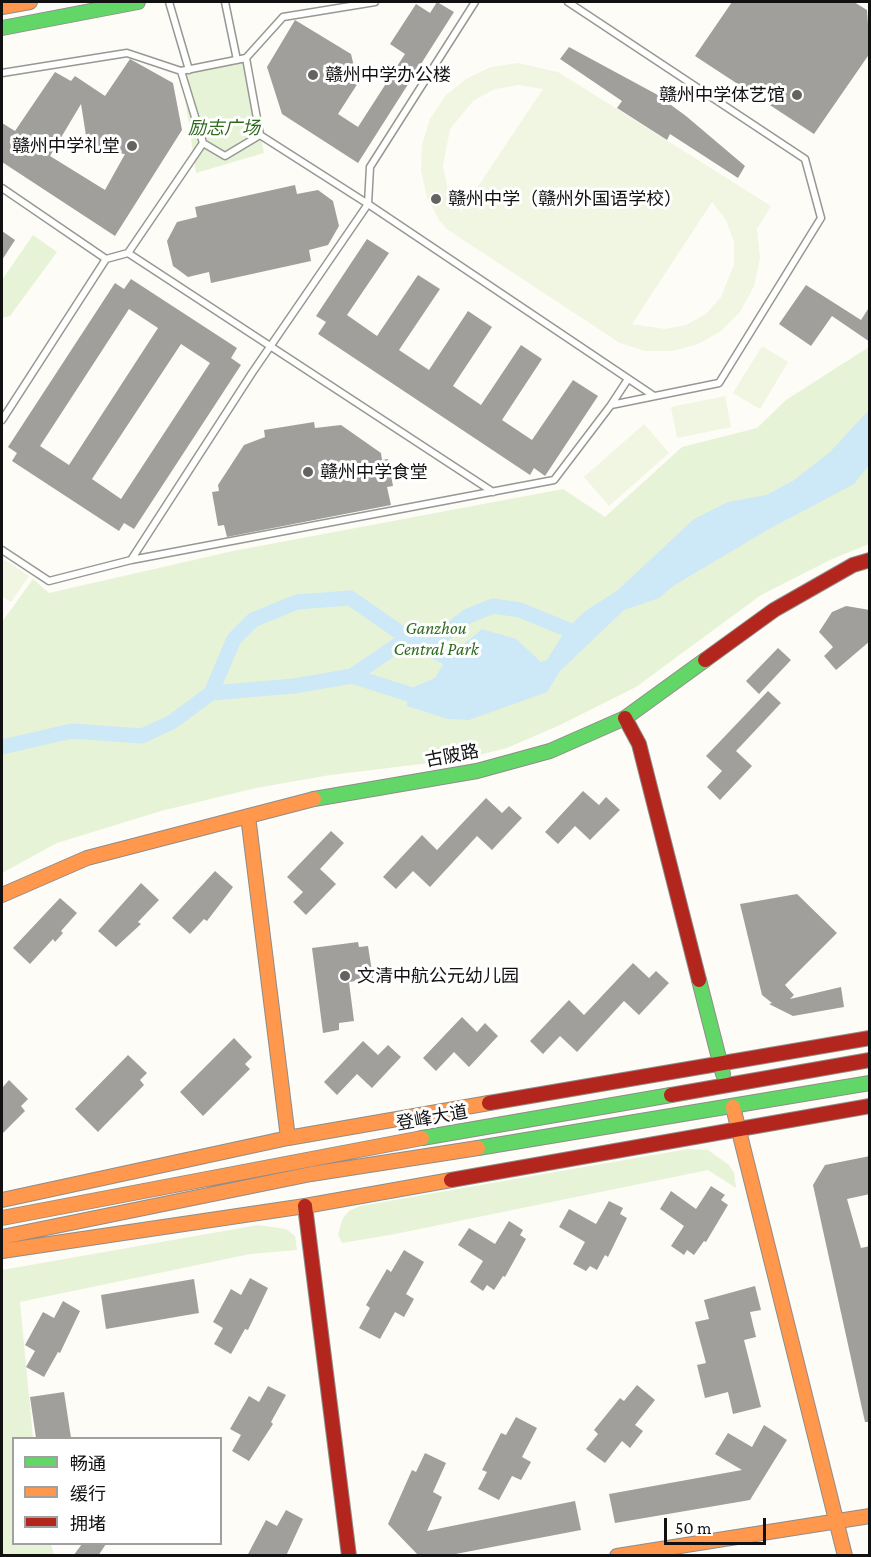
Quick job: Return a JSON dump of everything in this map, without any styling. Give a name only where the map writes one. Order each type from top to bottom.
[{"type":"street","points":[[2,7],[30,2]]},
{"type":"street","points":[[2,28],[138,2]]},
{"type":"street","name":"古陂路","points":[[2,895],[87,858],[328,795],[477,771],[550,751],[625,718],[774,610],[853,565],[870,560]]},
{"type":"street","points":[[625,718],[639,744],[726,1086]]},
{"type":"street","points":[[248,816],[288,1138]]},
{"type":"street","points":[[2,1200],[288,1138],[870,1038]]},
{"type":"street","name":"登峰大道","points":[[2,1218],[303,1159],[870,1060]]},
{"type":"street","name":"登峰大道","points":[[2,1237],[311,1174],[870,1083]]},
{"type":"street","points":[[2,1251],[305,1206],[870,1106]]},
{"type":"street","points":[[733,1107],[845,1556]]},
{"type":"street","points":[[305,1206],[349,1556]]},
{"type":"street","points":[[616,1556],[870,1515]]},
{"type":"lane","points":[[169,2],[189,70]]},
{"type":"lane","points":[[225,2],[237,60]]},
{"type":"lane","points":[[2,73],[127,52],[181,71],[189,70],[246,58],[283,17],[375,2]]},
{"type":"lane","points":[[131,560],[270,347],[368,204],[370,166],[475,2]]},
{"type":"lane","points":[[568,2],[805,159],[821,218],[719,383],[610,405]]},
{"type":"lane","points":[[246,58],[260,135],[368,204],[654,396]]},
{"type":"lane","points":[[181,71],[203,143],[225,156],[260,135]]},
{"type":"lane","points":[[2,420],[56,340],[106,258],[128,253],[203,143]]},
{"type":"lane","points":[[2,188],[106,258]]},
{"type":"lane","points":[[128,253],[493,492]]},
{"type":"lane","points":[[2,550],[49,581],[131,560],[554,480],[628,379]]},
{"type":"green space","name":"励志广场","points":[[246,58],[264,153],[196,173],[181,71]]},
{"type":"green space","points":[[518,63],[558,72],[771,206],[757,229],[760,258],[754,286],[740,312],[721,331],[698,344],[672,351],[645,351],[620,343],[448,230],[439,220],[427,197],[421,171],[422,144],[430,119],[445,96],[466,79],[491,67]],"holes":[[[519,85],[543,89],[461,212],[448,190],[443,166],[450,129],[473,101],[495,89]],[[712,202],[726,220],[734,242],[734,265],[721,297],[706,314],[686,325],[665,329],[632,324]]]},
{"type":"green space","points":[[33,235],[57,252],[10,316],[2,318],[2,280]]},
{"type":"green space","points":[[762,346],[788,362],[760,409],[733,393]]},
{"type":"green space","name":"Ganzhou Central Park","points":[[869,347],[869,544],[832,559],[761,595],[636,687],[560,725],[507,748],[463,759],[330,775],[256,788],[161,811],[57,843],[2,873],[2,622],[33,579],[49,593],[233,551],[563,489],[605,517],[682,447],[757,428],[786,400]]},
{"type":"green space","points":[[725,396],[731,427],[677,438],[671,407]]},
{"type":"green space","points":[[644,424],[669,453],[609,506],[584,477]]},
{"type":"green space","points":[[2,558],[29,576],[11,602],[2,596]]},
{"type":"green space","points":[[688,1149],[708,1150],[729,1165],[734,1173],[736,1188],[708,1170],[395,1234],[342,1243],[338,1234],[343,1218],[349,1211],[360,1206]]},
{"type":"green space","points":[[258,1225],[286,1229],[295,1236],[297,1250],[250,1254],[20,1302],[33,1437],[12,1437],[12,1545],[51,1545],[54,1555],[2,1555],[2,1270]]},
{"type":"water","points":[[869,410],[869,465],[854,484],[769,529],[673,586],[659,598],[624,610],[560,671],[547,692],[469,720],[448,719],[407,706],[408,692],[435,678],[447,658],[482,629],[516,639],[541,662],[547,660],[565,631],[584,612],[618,590],[694,519],[728,502],[766,495],[793,481],[830,452]]},
{"type":"building","name":"赣州中学办公楼","points":[[437,2],[454,12],[358,163],[282,114],[267,67],[295,20],[351,54],[358,83],[338,114],[358,127],[405,54],[390,44],[416,4],[430,13]]},
{"type":"building","name":"赣州中学体艺馆","points":[[732,2],[854,2],[867,10],[870,53],[814,134],[695,56]]},
{"type":"building","points":[[569,47],[656,94],[686,116],[745,166],[738,178],[670,134],[667,140],[617,108],[622,101],[560,59]]},
{"type":"building","name":"赣州中学礼堂","points":[[130,59],[173,83],[182,130],[115,236],[2,162],[2,123],[15,131],[55,72],[71,81],[75,76],[105,96]],"holes":[[[81,104],[87,142],[98,151],[125,154],[105,190],[50,156]]]},
{"type":"building","points":[[295,185],[297,194],[318,190],[333,201],[339,226],[328,245],[309,250],[311,261],[211,283],[209,272],[188,277],[173,266],[167,241],[177,222],[197,217],[195,207]]},
{"type":"building","points":[[2,231],[15,240],[2,260]]},
{"type":"building","points":[[367,239],[389,253],[347,315],[377,336],[418,275],[440,289],[399,350],[429,370],[468,311],[492,327],[453,386],[481,405],[521,345],[542,359],[502,420],[532,440],[573,380],[598,396],[545,476],[534,468],[530,475],[318,334],[326,322],[316,316]]},
{"type":"building","points":[[131,279],[237,348],[231,358],[241,365],[134,529],[124,523],[119,531],[12,461],[17,453],[8,447],[115,283],[124,289]],"holes":[[[129,309],[158,328],[69,465],[40,446]],[[181,344],[210,363],[121,499],[92,479]]]},
{"type":"building","points":[[806,285],[861,320],[870,306],[870,342],[832,316],[811,346],[779,324]]},
{"type":"building","name":"赣州中学食堂","points":[[314,422],[315,428],[341,425],[381,453],[382,460],[388,459],[393,486],[387,487],[391,505],[227,537],[224,525],[218,526],[212,492],[219,491],[218,485],[244,445],[265,437],[264,430]]},
{"type":"building","points":[[846,606],[870,610],[870,641],[836,670],[824,656],[833,647],[819,632],[832,612]]},
{"type":"building","points":[[778,648],[791,660],[759,694],[746,681]]},
{"type":"building","points":[[768,691],[781,703],[736,751],[752,766],[720,800],[707,787],[722,771],[706,756]]},
{"type":"building","points":[[583,791],[599,805],[606,797],[620,810],[590,840],[575,826],[558,844],[545,832]]},
{"type":"building","points":[[486,798],[502,813],[509,806],[522,818],[492,850],[477,836],[430,887],[413,871],[396,889],[383,877],[422,835],[437,850]]},
{"type":"building","points":[[331,831],[344,843],[320,869],[336,884],[306,915],[293,902],[303,892],[287,877]]},
{"type":"building","points":[[215,871],[233,887],[207,921],[204,919],[190,934],[172,918]]},
{"type":"building","points":[[141,883],[159,900],[138,922],[141,924],[116,947],[98,931]]},
{"type":"building","points":[[797,894],[837,933],[785,985],[794,995],[790,999],[841,987],[844,1007],[793,1016],[769,1004],[772,1003],[762,995],[740,904]]},
{"type":"building","points":[[60,898],[77,913],[61,931],[63,933],[55,942],[53,939],[30,964],[13,948]]},
{"type":"building","points":[[358,942],[359,947],[368,946],[373,978],[349,982],[354,1021],[339,1023],[339,1030],[323,1033],[312,948]]},
{"type":"building","points":[[633,963],[649,978],[656,971],[669,983],[639,1015],[624,1001],[577,1052],[560,1036],[543,1054],[530,1041],[569,1000],[584,1015]]},
{"type":"building","points":[[462,1017],[477,1032],[485,1023],[498,1036],[469,1067],[454,1052],[436,1071],[423,1058]]},
{"type":"building","points":[[234,1038],[252,1057],[245,1064],[250,1069],[203,1116],[180,1092]]},
{"type":"building","points":[[363,1041],[378,1055],[388,1045],[401,1057],[372,1088],[357,1074],[337,1095],[324,1082]]},
{"type":"building","points":[[128,1055],[147,1073],[140,1080],[144,1085],[98,1132],[75,1109]]},
{"type":"building","points":[[9,1080],[28,1099],[21,1106],[25,1111],[2,1134],[2,1088]]},
{"type":"building","points":[[870,1156],[870,1194],[847,1199],[861,1248],[870,1246],[870,1422],[865,1422],[813,1185],[825,1165]]},
{"type":"building","points":[[711,1186],[725,1195],[721,1200],[728,1205],[706,1242],[704,1241],[694,1255],[687,1250],[684,1255],[671,1246],[684,1226],[660,1209],[671,1191],[696,1209]]},
{"type":"building","points":[[609,1201],[623,1208],[620,1214],[627,1218],[608,1257],[605,1255],[597,1270],[590,1266],[586,1271],[573,1264],[585,1242],[559,1227],[569,1209],[596,1224]]},
{"type":"building","points":[[509,1221],[523,1230],[520,1235],[526,1239],[505,1277],[503,1276],[494,1290],[487,1285],[483,1291],[470,1282],[483,1261],[458,1245],[469,1228],[495,1244]]},
{"type":"building","points":[[404,1250],[424,1262],[406,1294],[414,1299],[404,1317],[395,1312],[380,1339],[359,1328],[370,1308],[366,1305],[387,1269],[391,1272]]},
{"type":"building","points":[[250,1278],[268,1288],[248,1330],[245,1329],[231,1354],[214,1344],[223,1328],[213,1322],[231,1289],[241,1295]]},
{"type":"building","points":[[194,1279],[199,1313],[106,1329],[101,1295]]},
{"type":"building","points":[[755,1286],[761,1310],[750,1312],[756,1337],[744,1340],[761,1407],[733,1414],[728,1392],[705,1398],[697,1365],[706,1363],[695,1322],[709,1319],[704,1300]]},
{"type":"building","points":[[63,1301],[80,1311],[60,1353],[58,1352],[44,1377],[26,1367],[35,1351],[25,1345],[43,1312],[54,1318]]},
{"type":"building","points":[[637,1385],[655,1400],[635,1425],[643,1431],[630,1448],[622,1441],[605,1463],[586,1449],[598,1434],[594,1430],[620,1398],[624,1401]]},
{"type":"building","points":[[268,1386],[286,1395],[271,1422],[273,1424],[249,1461],[232,1451],[241,1435],[230,1429],[249,1396],[259,1402]]},
{"type":"building","points":[[64,1392],[71,1437],[36,1437],[30,1397]]},
{"type":"building","points":[[516,1417],[537,1428],[522,1457],[531,1462],[521,1480],[512,1476],[499,1500],[478,1489],[487,1472],[482,1470],[501,1433],[506,1435]]},
{"type":"building","points":[[764,1425],[787,1440],[750,1500],[615,1523],[609,1494],[742,1470],[715,1454],[728,1433],[752,1447]]},
{"type":"building","points":[[425,1453],[446,1463],[433,1492],[442,1497],[427,1531],[575,1501],[581,1530],[445,1556],[419,1556],[388,1524],[412,1470],[416,1472]]},
{"type":"building","points":[[286,1510],[303,1519],[286,1556],[247,1556],[266,1520],[277,1526]]},
{"type":"building","points":[[81,1545],[105,1545],[98,1556],[73,1556]]},
{"type":"waterway","points":[[2,747],[72,731],[142,736],[172,722],[211,693],[234,639],[253,620],[297,602],[350,598],[408,638],[466,667]]},
{"type":"waterway","points":[[429,646],[468,616],[493,606],[520,610],[576,633]]},
{"type":"waterway","points":[[211,693],[294,686],[352,676],[408,638]]},
{"type":"waterway","points":[[352,676],[415,696],[426,693]]},
{"type":"traffic: fast","points":[[2,28],[138,2]]},
{"type":"traffic: fast","points":[[314,799],[477,771],[550,751],[625,718],[705,660]]},
{"type":"traffic: fast","points":[[699,980],[723,1074]]},
{"type":"traffic: fast","points":[[478,1148],[870,1083]]},
{"type":"traffic: fast","points":[[422,1138],[671,1095]]},
{"type":"traffic: slow","points":[[2,7],[30,2]]},
{"type":"traffic: slow","points":[[2,895],[87,858],[314,799]]},
{"type":"traffic: slow","points":[[248,816],[288,1138]]},
{"type":"traffic: slow","points":[[2,1200],[288,1138],[489,1103]]},
{"type":"traffic: slow","points":[[733,1107],[845,1556]]},
{"type":"traffic: slow","points":[[2,1218],[422,1138]]},
{"type":"traffic: slow","points":[[2,1237],[311,1174],[478,1148]]},
{"type":"traffic: slow","points":[[2,1251],[305,1206],[451,1180]]},
{"type":"traffic: slow","points":[[617,1556],[870,1516]]},
{"type":"traffic: jam","points":[[705,660],[774,610],[853,565],[870,560]]},
{"type":"traffic: jam","points":[[625,718],[639,744],[699,980]]},
{"type":"traffic: jam","points":[[489,1103],[870,1038]]},
{"type":"traffic: jam","points":[[671,1095],[870,1060]]},
{"type":"traffic: jam","points":[[451,1180],[870,1106]]},
{"type":"traffic: jam","points":[[305,1206],[349,1556]]},
{"type":"place","name":"赣州中学办公楼","points":[[313,75]]},
{"type":"place","name":"赣州中学体艺馆","points":[[797,95]]},
{"type":"place","name":"赣州中学礼堂","points":[[132,146]]},
{"type":"place","name":"赣州中学（赣州外国语学校）","points":[[436,199]]},
{"type":"place","name":"赣州中学食堂","points":[[308,472]]},
{"type":"place","name":"文清中航公元幼儿园","points":[[345,976]]}]
